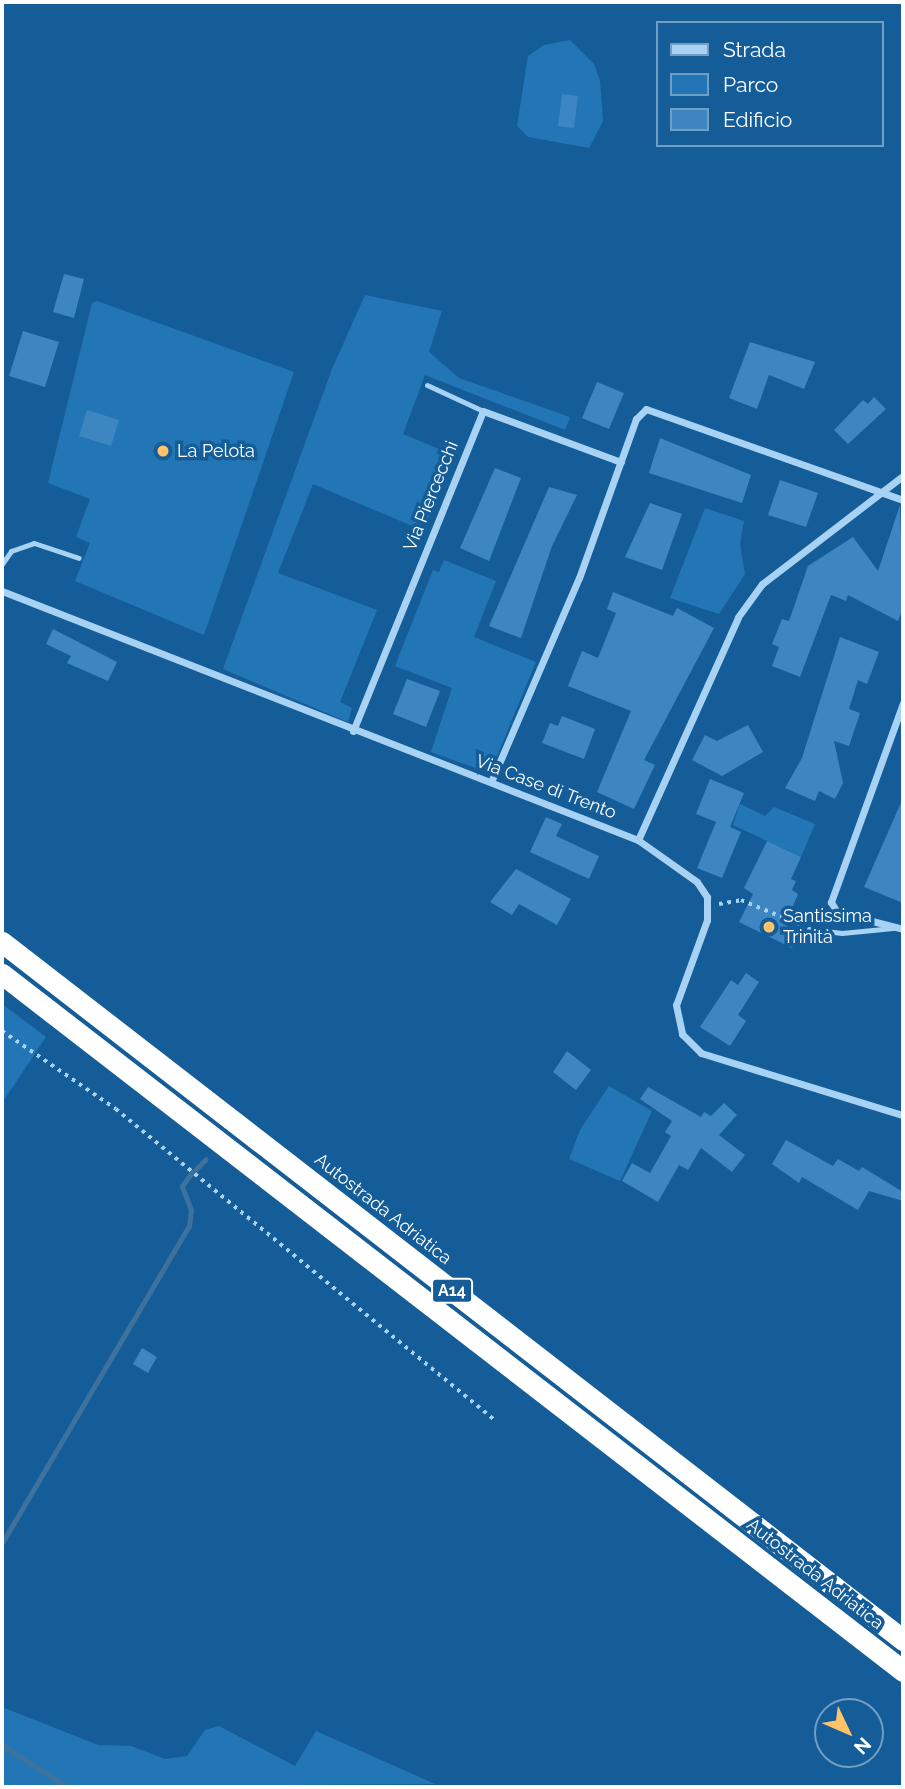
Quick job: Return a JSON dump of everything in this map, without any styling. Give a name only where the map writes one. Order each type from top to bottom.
[{"type":"highway","name":"Autostrada Adriatica","points":[[2,942],[903,1640]]},
{"type":"highway","name":"Autostrada Adriatica","points":[[2,974],[903,1671]]},
{"type":"street","points":[[491,782],[579,578],[636,419],[646,409],[656,410],[903,500]]},
{"type":"street","points":[[483,411],[621,462]]},
{"type":"street","name":"Via Piercecchi","points":[[353,731],[483,411]]},
{"type":"street","points":[[638,840],[738,617],[762,584],[903,476]]},
{"type":"street","name":"Via Case di Trento","points":[[2,591],[353,731],[638,840],[697,882],[709,905]]},
{"type":"street","points":[[900,929],[836,912],[831,902],[903,703]]},
{"type":"street","points":[[709,905],[676,1005],[682,1034],[701,1053],[903,1115]]},
{"type":"lane","points":[[427,385],[483,411]]},
{"type":"lane","points":[[2,564],[11,551],[34,543],[79,558]]},
{"type":"lane","points":[[809,929],[842,933],[900,929]]},
{"type":"path","points":[[709,905],[741,900],[809,929]]},
{"type":"path","points":[[2,1031],[116,1109],[494,1420]]},
{"type":"green space","points":[[570,40],[594,64],[600,81],[603,121],[589,148],[528,137],[517,126],[528,56],[544,45]]},
{"type":"green space","points":[[365,295],[442,311],[429,352],[459,378],[570,417],[565,430],[425,375],[403,434],[451,454],[424,531],[313,484],[278,573],[377,610],[340,702],[352,708],[348,722],[223,669],[332,369]]},
{"type":"green space","name":"La Pelota","points":[[97,301],[294,372],[204,635],[75,581],[90,543],[76,537],[90,499],[48,483],[92,303]]},
{"type":"green space","points":[[705,508],[744,521],[740,544],[745,574],[719,614],[670,598]]},
{"type":"green space","points":[[444,560],[496,581],[474,637],[536,662],[490,773],[431,752],[452,688],[395,666],[433,570],[439,572]]},
{"type":"green space","points":[[740,804],[765,816],[774,807],[815,824],[801,857],[733,825]]},
{"type":"green space","points":[[2,1004],[46,1037],[2,1103]]},
{"type":"green space","points":[[609,1086],[652,1111],[620,1181],[569,1159],[580,1130]]},
{"type":"green space","points":[[2,1707],[98,1745],[131,1746],[165,1759],[187,1756],[205,1730],[219,1726],[295,1766],[316,1731],[435,1784],[2,1787]]},
{"type":"building","points":[[562,94],[578,96],[574,128],[558,126]]},
{"type":"building","points":[[64,274],[84,279],[74,318],[53,312]]},
{"type":"building","points":[[23,331],[59,342],[45,387],[9,376]]},
{"type":"building","points":[[750,342],[815,362],[804,389],[769,375],[757,409],[729,398]]},
{"type":"building","points":[[597,382],[624,393],[609,429],[582,418]]},
{"type":"building","points":[[874,397],[886,409],[848,444],[834,430],[863,400],[868,404]]},
{"type":"building","points":[[87,410],[119,420],[111,446],[79,436]]},
{"type":"building","points":[[660,438],[751,475],[742,503],[649,473]]},
{"type":"building","points":[[495,468],[521,478],[489,561],[460,548]]},
{"type":"building","points":[[780,480],[818,493],[806,527],[768,515]]},
{"type":"building","points":[[549,487],[577,495],[552,546],[521,638],[489,626]]},
{"type":"building","points":[[650,503],[682,514],[662,570],[625,557]]},
{"type":"building","points":[[900,505],[903,608],[898,621],[848,595],[846,601],[831,595],[800,677],[772,666],[779,647],[772,644],[782,619],[789,621],[808,566],[853,537],[878,571]]},
{"type":"building","points":[[613,592],[673,616],[677,608],[714,628],[644,760],[655,765],[634,809],[597,792],[631,711],[568,686],[582,651],[598,658],[616,613],[607,609]]},
{"type":"building","points":[[53,629],[117,662],[108,681],[67,663],[71,656],[46,644]]},
{"type":"building","points":[[840,637],[879,652],[867,684],[858,680],[849,709],[860,713],[849,746],[834,741],[843,783],[835,799],[819,791],[815,801],[785,788],[802,758]]},
{"type":"building","points":[[407,679],[440,691],[426,727],[393,714]]},
{"type":"building","points":[[562,716],[595,729],[584,759],[542,743],[550,723],[558,726]]},
{"type":"building","points":[[748,725],[763,752],[722,776],[692,760],[705,735],[717,741]]},
{"type":"building","points":[[710,779],[744,793],[730,827],[741,832],[722,878],[697,868],[716,822],[696,814]]},
{"type":"building","points":[[903,798],[903,903],[864,887]]},
{"type":"building","points":[[546,817],[562,824],[556,836],[599,856],[589,879],[530,852]]},
{"type":"building","points":[[767,841],[801,857],[791,879],[796,881],[792,890],[798,894],[785,925],[800,933],[792,948],[739,922],[753,894],[744,888]]},
{"type":"building","points":[[516,869],[571,899],[557,925],[519,904],[512,915],[490,902]]},
{"type":"building","points":[[746,973],[759,982],[738,1015],[746,1021],[730,1046],[700,1027],[731,980],[738,985]]},
{"type":"building","points":[[567,1051],[591,1070],[576,1090],[553,1072]]},
{"type":"building","points":[[648,1087],[701,1117],[704,1112],[711,1116],[724,1103],[737,1115],[719,1135],[745,1155],[732,1172],[701,1148],[688,1170],[679,1165],[658,1202],[622,1181],[632,1163],[650,1173],[671,1136],[665,1132],[672,1121],[640,1099]]},
{"type":"building","points":[[786,1140],[833,1166],[838,1159],[859,1171],[862,1167],[903,1192],[903,1201],[869,1191],[858,1210],[802,1177],[799,1183],[772,1164]]},
{"type":"building","points":[[142,1348],[157,1357],[148,1373],[133,1364]]},
{"type":"waterway","points":[[193,1172],[206,1159]]},
{"type":"waterway","points":[[2,1543],[189,1226],[191,1210],[182,1186],[192,1172]]},
{"type":"waterway","points":[[2,1745],[67,1787]]},
{"type":"place","name":"La Pelota","points":[[163,451]]},
{"type":"place","name":"Santissima Trinità","points":[[769,927]]}]
